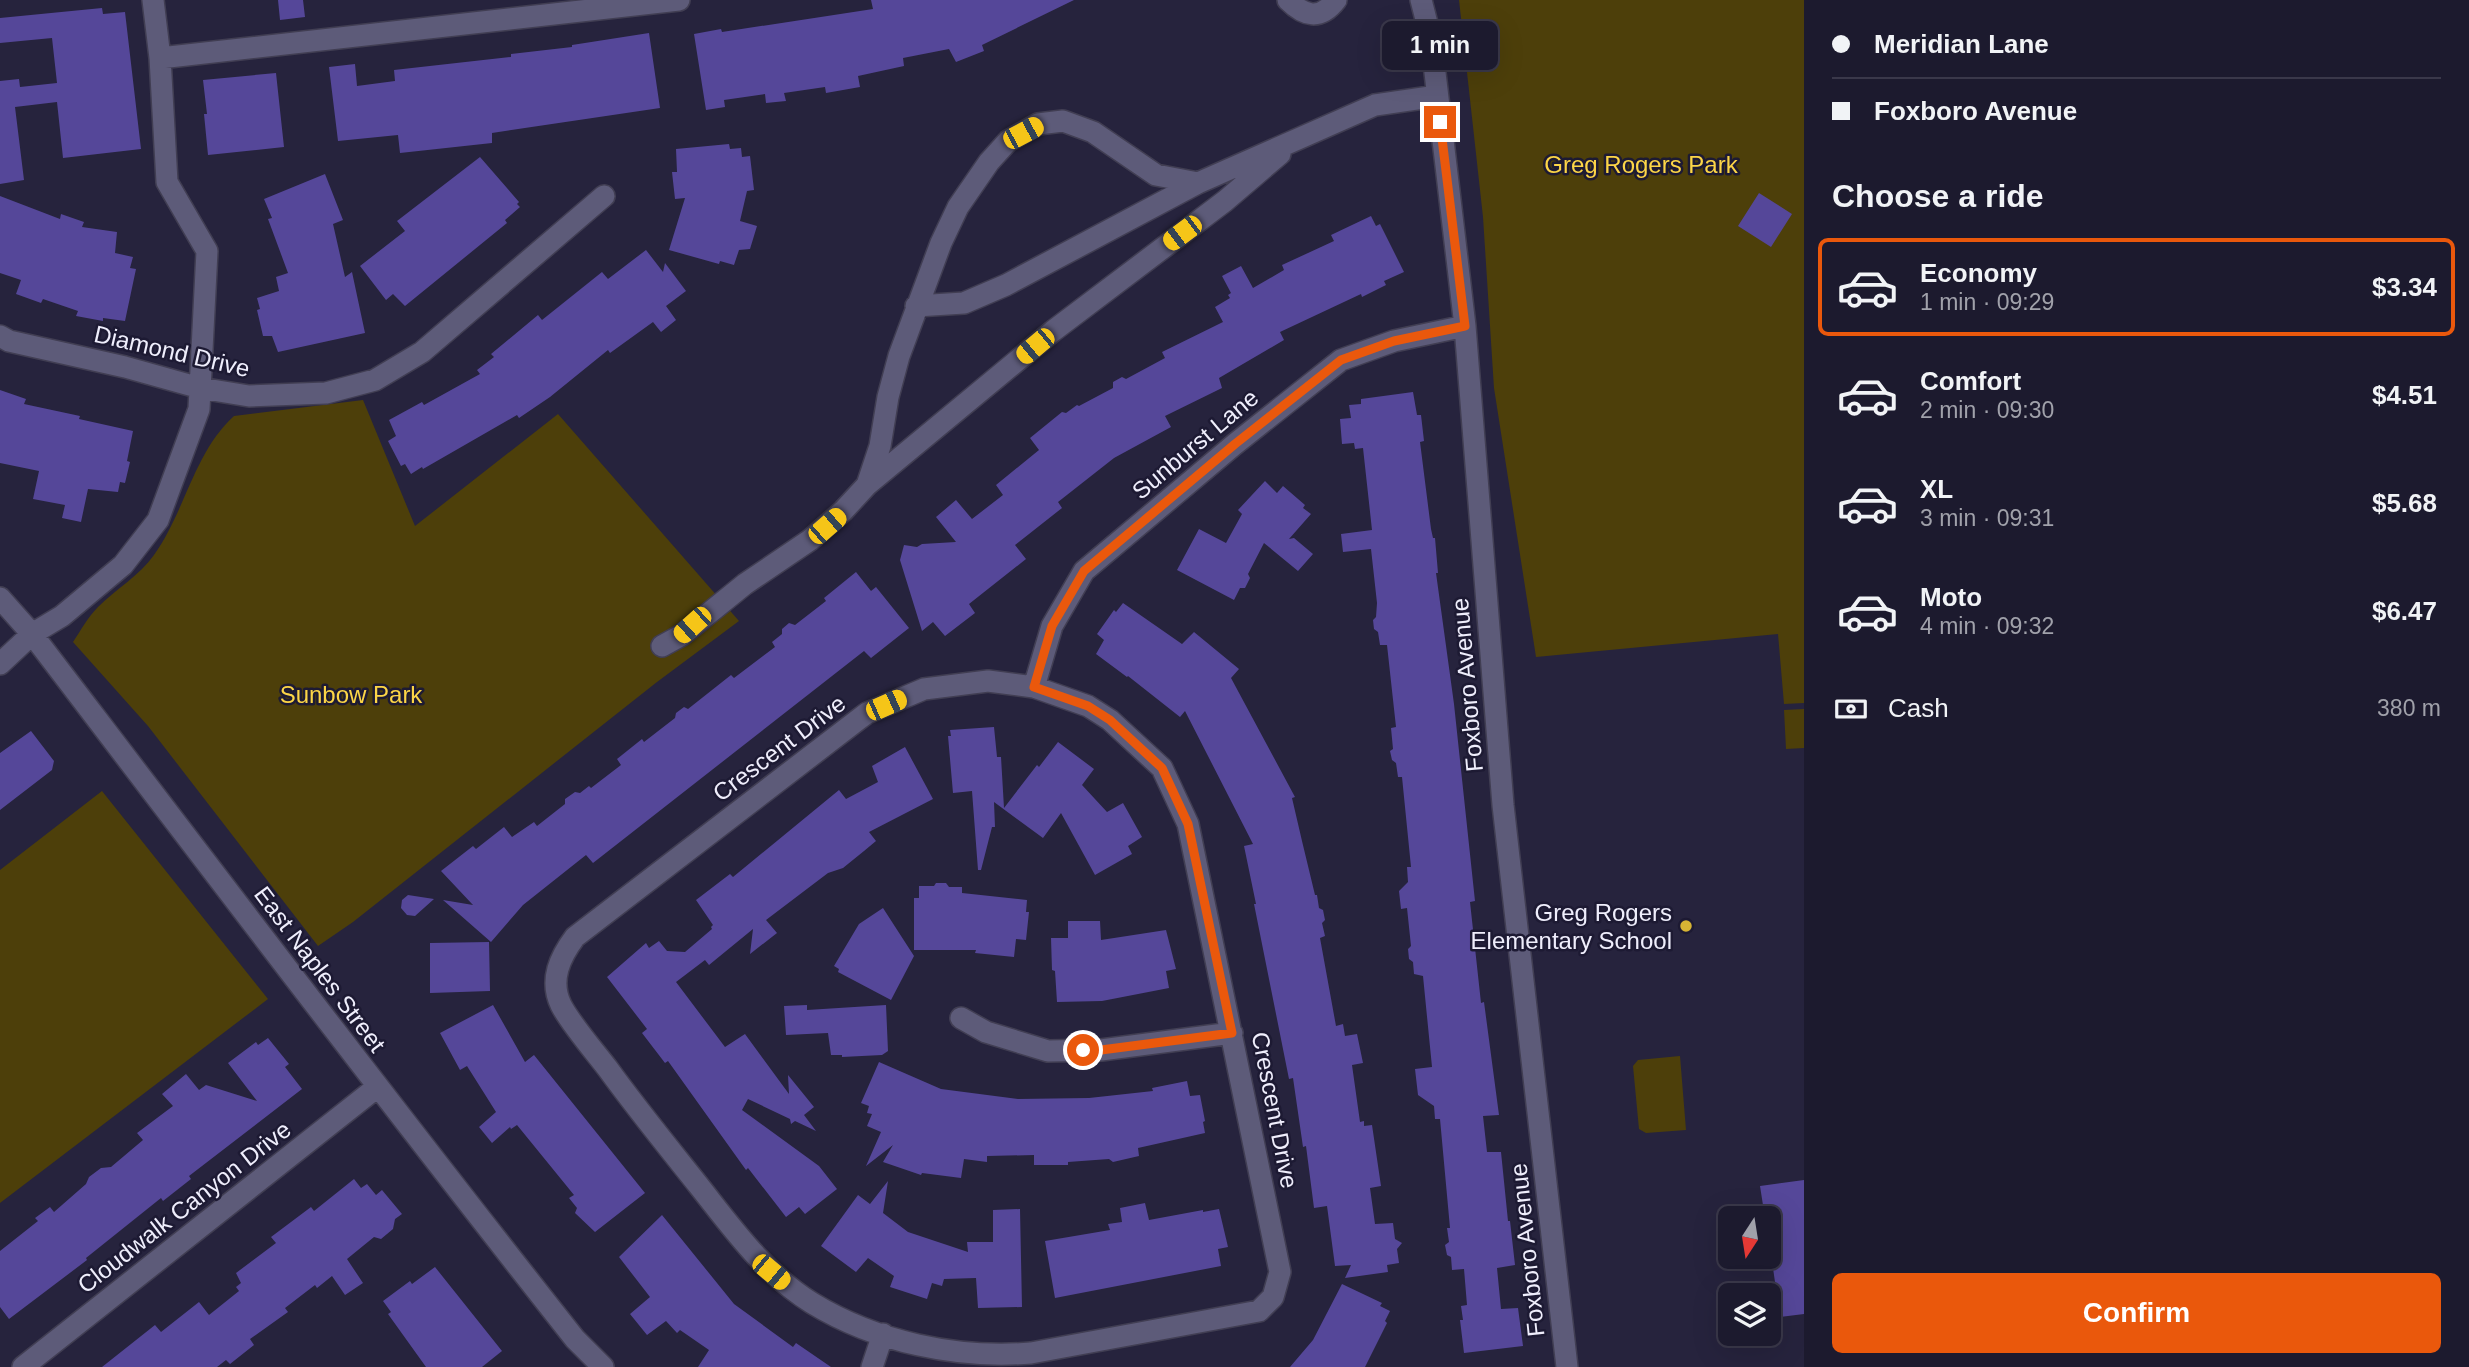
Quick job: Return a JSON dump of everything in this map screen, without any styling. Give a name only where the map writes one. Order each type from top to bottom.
[{"type":"street","points":[[0,664],[32,634],[62,615],[123,565],[158,520],[199,409],[207,251],[167,182],[160,58],[153,0]]},
{"type":"street","points":[[1288,0],[1300,12],[1313,15],[1329,9],[1336,0]]},
{"type":"street","name":"Foxboro Avenue","points":[[1421,0],[1431,39],[1465,326],[1503,805],[1567,1367]]},
{"type":"street","points":[[160,58],[668,1]]},
{"type":"street","points":[[916,306],[964,303],[1006,285],[1198,183],[1297,139],[1375,105],[1437,96]]},
{"type":"street","points":[[867,485],[880,446],[888,397],[916,306],[941,243],[958,207],[989,162],[1008,141],[1038,124],[1063,121],[1093,132],[1156,175],[1198,183]]},
{"type":"street","points":[[662,646],[682,635],[745,584],[810,540],[844,511],[867,485],[1053,331],[1225,201],[1297,139]]},
{"type":"street","name":"Diamond Drive","points":[[0,336],[9,341],[124,367],[200,388],[249,396],[326,393],[375,380],[422,352],[604,196]]},
{"type":"street","name":"Sunburst Lane","points":[[1034,687],[1052,626],[1084,571],[1226,452],[1341,360],[1394,341],[1465,326]]},
{"type":"street","name":"East Naples Street","points":[[0,598],[32,634],[376,1088],[575,1339],[603,1367]]},
{"type":"street","name":"Crescent Drive","points":[[988,681],[1034,687],[1088,706],[1110,720],[1162,768],[1188,824],[1280,1272],[1273,1297],[1259,1311],[1031,1353],[980,1355],[942,1350],[858,1326],[812,1303],[790,1288],[754,1255],[631,1100],[561,1004],[556,977],[560,956],[575,937],[867,713],[924,689],[988,681]]},
{"type":"street","points":[[961,1018],[986,1032],[1048,1051],[1101,1050],[1232,1033]]},
{"type":"street","name":"Cloudwalk Canyon Drive","points":[[23,1367],[376,1088]]},
{"type":"street","points":[[872,1367],[883,1334]]},
{"type":"green space","name":"Greg Rogers Park","points":[[1459,0],[1804,0],[1804,703],[1784,704],[1778,634],[1536,657],[1494,388],[1483,217]]},
{"type":"green space","name":"Sunbow Park","points":[[363,400],[415,526],[558,414],[739,621],[657,682],[353,922],[318,946],[148,726],[73,642],[94,611],[154,555],[174,520],[199,464],[220,431],[234,416]]},
{"type":"green space","points":[[1804,709],[1804,748],[1786,749],[1784,710]]},
{"type":"green space","points":[[102,791],[268,999],[0,1203],[0,870]]},
{"type":"green space","points":[[1680,1056],[1686,1130],[1646,1133],[1639,1129],[1633,1066],[1638,1060]]},
{"type":"building","points":[[278,0],[303,0],[305,17],[280,20]]},
{"type":"building","points":[[871,0],[1074,0],[982,45],[984,51],[956,62],[949,49],[903,58],[904,66],[858,76],[860,87],[826,93],[825,87],[784,93],[786,101],[766,103],[765,94],[724,100],[725,107],[706,110],[694,34],[873,9]]},
{"type":"building","points":[[102,8],[103,14],[125,12],[141,149],[63,158],[57,102],[15,107],[24,180],[0,184],[0,81],[19,79],[20,87],[57,83],[52,38],[0,43],[0,18]]},
{"type":"building","points":[[649,33],[660,108],[492,133],[492,143],[400,153],[398,135],[338,141],[329,67],[355,64],[357,86],[395,81],[394,70],[511,57],[511,54],[572,47]]},
{"type":"building","points":[[276,73],[284,147],[208,155],[203,80]]},
{"type":"building","points":[[729,144],[730,149],[741,148],[742,157],[750,156],[754,190],[747,191],[740,221],[757,226],[750,249],[739,250],[734,265],[720,261],[719,264],[669,250],[685,198],[675,199],[672,172],[677,172],[676,149]]},
{"type":"building","points":[[480,157],[519,202],[517,204],[520,207],[505,220],[507,223],[405,306],[393,294],[386,300],[360,266],[405,231],[397,221]]},
{"type":"building","points":[[325,174],[343,220],[333,224],[345,277],[352,272],[365,333],[278,352],[272,336],[263,336],[257,298],[279,291],[276,277],[288,273],[268,219],[272,218],[264,199]]},
{"type":"building","points":[[1759,193],[1792,214],[1771,247],[1738,226]]},
{"type":"building","points":[[0,196],[60,219],[61,214],[84,222],[82,227],[117,232],[115,253],[133,257],[130,268],[136,269],[125,321],[103,318],[103,321],[76,316],[78,311],[43,299],[41,303],[16,294],[21,280],[0,273]]},
{"type":"building","points":[[1371,216],[1376,226],[1380,224],[1404,272],[1384,281],[1386,285],[1362,297],[1361,294],[1280,332],[1284,340],[1219,378],[1222,388],[1165,416],[1171,427],[1114,458],[1058,502],[1062,508],[1015,545],[1026,559],[969,604],[975,613],[945,636],[933,622],[922,631],[900,560],[904,545],[917,547],[922,544],[956,542],[936,517],[956,500],[972,519],[1003,495],[996,485],[1039,450],[1030,438],[1062,412],[1066,413],[1113,388],[1113,382],[1122,377],[1126,379],[1165,358],[1162,352],[1223,322],[1215,307],[1230,298],[1228,295],[1231,293],[1222,276],[1241,266],[1253,288],[1284,270],[1282,265],[1334,241],[1331,235]]},
{"type":"building","points":[[646,250],[663,272],[665,263],[686,291],[666,306],[676,320],[661,332],[653,322],[610,353],[608,350],[550,397],[519,418],[517,415],[423,469],[422,467],[411,474],[405,464],[401,466],[388,441],[396,436],[389,420],[422,402],[424,405],[480,374],[477,370],[494,357],[491,354],[538,315],[542,320],[602,272],[608,279]]},
{"type":"building","points":[[0,390],[26,399],[24,404],[133,431],[125,483],[120,482],[118,492],[88,489],[81,522],[62,518],[65,505],[33,499],[39,471],[0,463]]},
{"type":"building","points":[[1413,392],[1417,415],[1421,415],[1424,441],[1420,442],[1431,529],[1435,538],[1436,573],[1454,704],[1475,901],[1470,902],[1481,1003],[1484,1002],[1499,1115],[1483,1116],[1487,1152],[1501,1152],[1515,1265],[1497,1268],[1501,1309],[1518,1308],[1523,1346],[1464,1353],[1460,1320],[1463,1320],[1461,1306],[1467,1305],[1464,1269],[1452,1270],[1451,1257],[1447,1255],[1445,1245],[1449,1242],[1447,1228],[1450,1228],[1440,1119],[1435,1119],[1434,1106],[1418,1095],[1415,1069],[1432,1067],[1423,976],[1414,974],[1413,962],[1409,959],[1408,949],[1411,946],[1407,908],[1401,909],[1399,891],[1408,882],[1407,867],[1411,867],[1402,777],[1398,777],[1396,763],[1392,760],[1390,751],[1393,749],[1391,728],[1396,727],[1387,645],[1380,645],[1378,632],[1374,629],[1377,603],[1371,549],[1343,552],[1341,534],[1372,530],[1363,448],[1355,449],[1354,443],[1342,444],[1340,419],[1351,418],[1349,405],[1361,404],[1361,399]]},
{"type":"building","points":[[1265,481],[1277,493],[1283,486],[1305,505],[1303,508],[1311,514],[1289,539],[1294,538],[1313,554],[1298,571],[1264,543],[1248,574],[1250,578],[1245,588],[1240,588],[1234,600],[1177,570],[1199,529],[1226,543],[1242,514],[1238,510]]},
{"type":"building","points":[[856,572],[871,591],[876,587],[909,628],[871,658],[864,651],[593,863],[586,855],[523,905],[491,942],[443,900],[473,905],[441,871],[473,846],[476,849],[504,827],[512,837],[534,822],[537,826],[565,804],[565,799],[589,786],[591,788],[621,765],[617,759],[642,739],[644,742],[675,718],[676,713],[684,707],[688,709],[731,675],[734,678],[775,647],[772,642],[782,634],[782,629],[789,623],[795,625],[826,601],[824,598]]},
{"type":"building","points":[[1123,603],[1182,644],[1194,632],[1239,669],[1231,678],[1295,797],[1292,798],[1315,895],[1325,920],[1322,923],[1325,936],[1320,938],[1336,1026],[1343,1024],[1345,1036],[1357,1034],[1363,1063],[1352,1065],[1360,1122],[1364,1121],[1364,1126],[1372,1125],[1381,1186],[1370,1188],[1375,1224],[1393,1223],[1395,1239],[1402,1243],[1397,1249],[1399,1263],[1387,1265],[1388,1272],[1345,1278],[1351,1265],[1335,1266],[1327,1206],[1314,1208],[1293,1078],[1289,1079],[1254,904],[1244,846],[1253,844],[1185,711],[1180,717],[1096,654],[1104,640],[1097,634],[1114,610],[1116,612]]},
{"type":"building","points":[[994,727],[997,757],[1001,757],[1004,808],[1058,742],[1094,769],[1082,785],[1107,812],[1123,803],[1142,837],[1128,846],[1132,854],[1095,875],[1061,813],[1043,838],[994,802],[995,827],[992,827],[981,870],[978,870],[972,791],[953,793],[948,736],[951,736],[950,730]]},
{"type":"building","points":[[31,731],[54,761],[52,770],[0,810],[0,753]]},
{"type":"building","points":[[905,747],[933,799],[869,832],[876,841],[843,868],[828,873],[766,920],[777,933],[750,954],[753,929],[709,965],[705,960],[676,982],[725,1047],[745,1034],[789,1094],[788,1075],[814,1107],[804,1115],[816,1131],[795,1121],[791,1124],[790,1119],[748,1099],[742,1110],[819,1166],[837,1189],[805,1214],[799,1207],[786,1217],[748,1168],[746,1170],[668,1061],[665,1063],[642,1033],[647,1029],[607,977],[646,943],[649,948],[659,941],[667,951],[685,952],[712,929],[713,925],[696,900],[730,874],[733,877],[839,790],[846,799],[878,782],[872,766]]},
{"type":"building","points":[[936,883],[962,887],[962,893],[1027,900],[1026,912],[1029,912],[1026,940],[1016,939],[1014,957],[975,953],[976,950],[914,950],[914,898],[919,898],[919,886],[934,886]]},
{"type":"building","points":[[408,895],[434,899],[415,916],[407,915],[401,908],[402,900]]},
{"type":"building","points":[[883,908],[914,956],[891,1000],[838,972],[839,969],[834,966],[859,924]]},
{"type":"building","points":[[1068,921],[1100,921],[1101,940],[1166,930],[1176,969],[1166,971],[1169,988],[1102,1001],[1057,1002],[1051,938],[1068,938]]},
{"type":"building","points":[[489,942],[490,991],[430,993],[430,943]]},
{"type":"building","points":[[493,1005],[525,1062],[534,1055],[645,1193],[595,1232],[575,1213],[577,1208],[569,1198],[574,1195],[517,1125],[511,1129],[510,1127],[492,1143],[479,1127],[496,1112],[467,1066],[460,1070],[440,1033]]},
{"type":"building","points":[[807,1005],[807,1010],[886,1005],[888,1051],[882,1055],[842,1057],[831,1055],[828,1033],[786,1035],[784,1006]]},
{"type":"building","points":[[268,1038],[289,1064],[285,1067],[302,1089],[189,1176],[191,1179],[163,1201],[161,1198],[86,1258],[87,1260],[9,1319],[0,1307],[0,1251],[38,1221],[35,1218],[50,1207],[54,1212],[86,1184],[89,1177],[101,1168],[111,1167],[143,1140],[137,1133],[173,1106],[162,1094],[186,1074],[199,1090],[206,1085],[257,1101],[228,1063],[256,1042],[258,1045]]},
{"type":"building","points":[[879,1062],[941,1089],[1018,1099],[1089,1098],[1153,1091],[1152,1088],[1187,1081],[1190,1096],[1200,1095],[1205,1133],[1138,1148],[1139,1156],[1113,1162],[1109,1159],[1068,1162],[1068,1165],[1034,1165],[1034,1155],[987,1156],[987,1162],[964,1159],[961,1178],[921,1175],[883,1162],[893,1145],[866,1166],[881,1132],[867,1126],[872,1114],[867,1113],[869,1106],[861,1103]]},
{"type":"building","points":[[354,1179],[361,1188],[367,1184],[376,1195],[382,1190],[402,1214],[395,1219],[393,1229],[381,1239],[374,1237],[347,1259],[363,1283],[345,1295],[332,1276],[317,1288],[315,1285],[285,1308],[288,1312],[250,1339],[254,1345],[230,1364],[226,1360],[217,1367],[102,1367],[155,1325],[161,1332],[199,1302],[209,1315],[239,1291],[236,1287],[241,1283],[236,1273],[276,1243],[271,1237],[311,1207],[314,1211]]},
{"type":"building","points":[[1804,1180],[1804,1314],[1781,1317],[1781,1283],[1775,1283],[1773,1269],[1782,1269],[1782,1206],[1763,1206],[1760,1186]]},
{"type":"building","points":[[888,1181],[883,1213],[908,1232],[968,1252],[967,1242],[993,1242],[993,1210],[1020,1209],[1022,1307],[978,1308],[976,1278],[944,1279],[942,1286],[932,1283],[927,1299],[890,1287],[894,1276],[868,1258],[856,1272],[821,1246],[858,1195],[870,1204]]},
{"type":"building","points":[[1145,1203],[1149,1220],[1219,1209],[1228,1247],[1218,1249],[1221,1266],[1055,1298],[1045,1241],[1110,1230],[1108,1224],[1122,1222],[1120,1208]]},
{"type":"building","points":[[662,1215],[734,1304],[793,1347],[796,1343],[831,1367],[698,1367],[709,1350],[680,1330],[677,1333],[666,1321],[647,1335],[630,1314],[650,1297],[619,1257]]},
{"type":"building","points":[[435,1267],[502,1351],[482,1367],[426,1367],[388,1314],[391,1312],[383,1301]]},
{"type":"building","points":[[1342,1284],[1382,1303],[1380,1306],[1390,1311],[1385,1321],[1387,1323],[1365,1367],[1290,1367],[1313,1340]]},
{"type":"place","name":"Greg Rogers Elementary School","points":[[1686,926]]},
{"type":"route","points":[[1083,1050],[1232,1033],[1188,824],[1162,768],[1110,720],[1088,706],[1034,687],[1052,626],[1084,571],[1290,399],[1341,360],[1394,341],[1465,326],[1440,122]]}]
